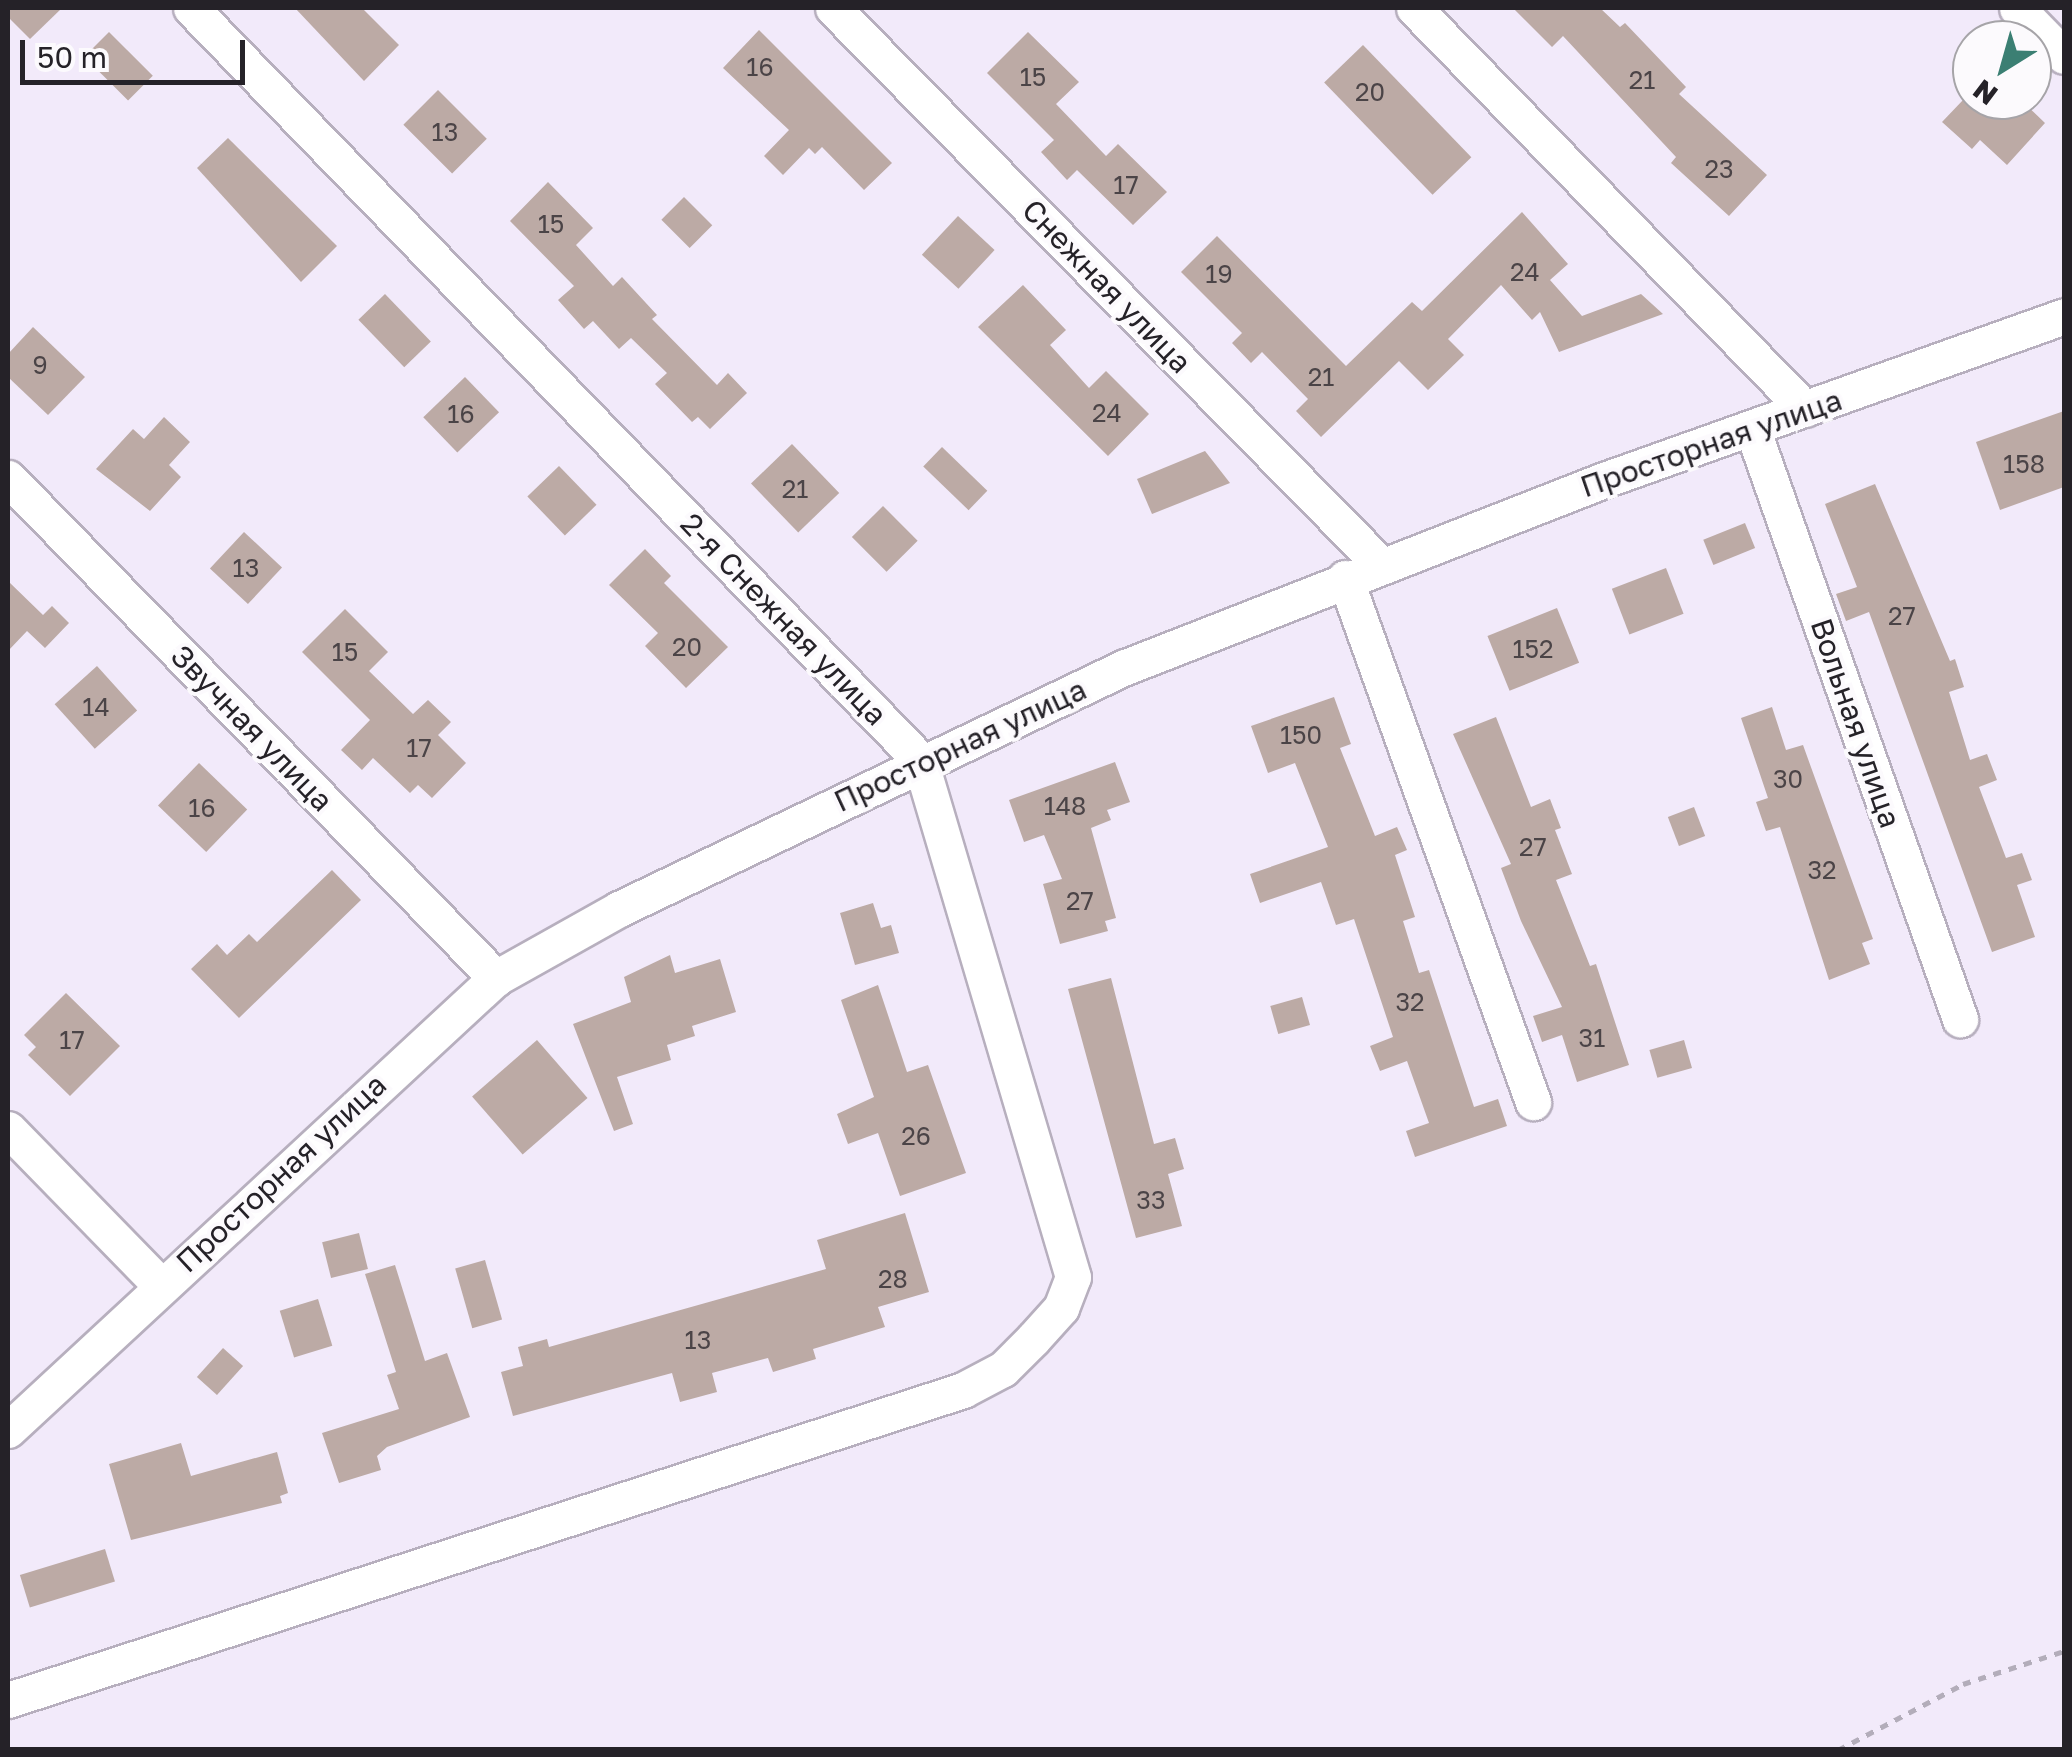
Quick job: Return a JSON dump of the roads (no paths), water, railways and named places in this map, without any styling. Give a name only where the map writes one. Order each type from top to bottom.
[{"type":"street","name":"2-я Снежная улица","points":[[8,1700],[963,1390],[1003,1369],[1061,1308],[1073,1277],[920,760],[191,8]]},
{"type":"street","name":"Снежная улица","points":[[833,8],[1380,564]]},
{"type":"street","points":[[1414,8],[1805,409]]},
{"type":"street","points":[[2017,8],[2064,56]]},
{"type":"street","name":"Просторная улица","points":[[8,1430],[496,978],[618,909],[920,760],[1345,578],[2064,316]]},
{"type":"street","name":"Вольная улица","points":[[1752,428],[1960,1019]]},
{"type":"street","name":"Звучная улица","points":[[8,478],[496,978]]},
{"type":"street","points":[[1345,578],[1532,1102]]},
{"type":"street","points":[[8,1129],[161,1286]]}]
